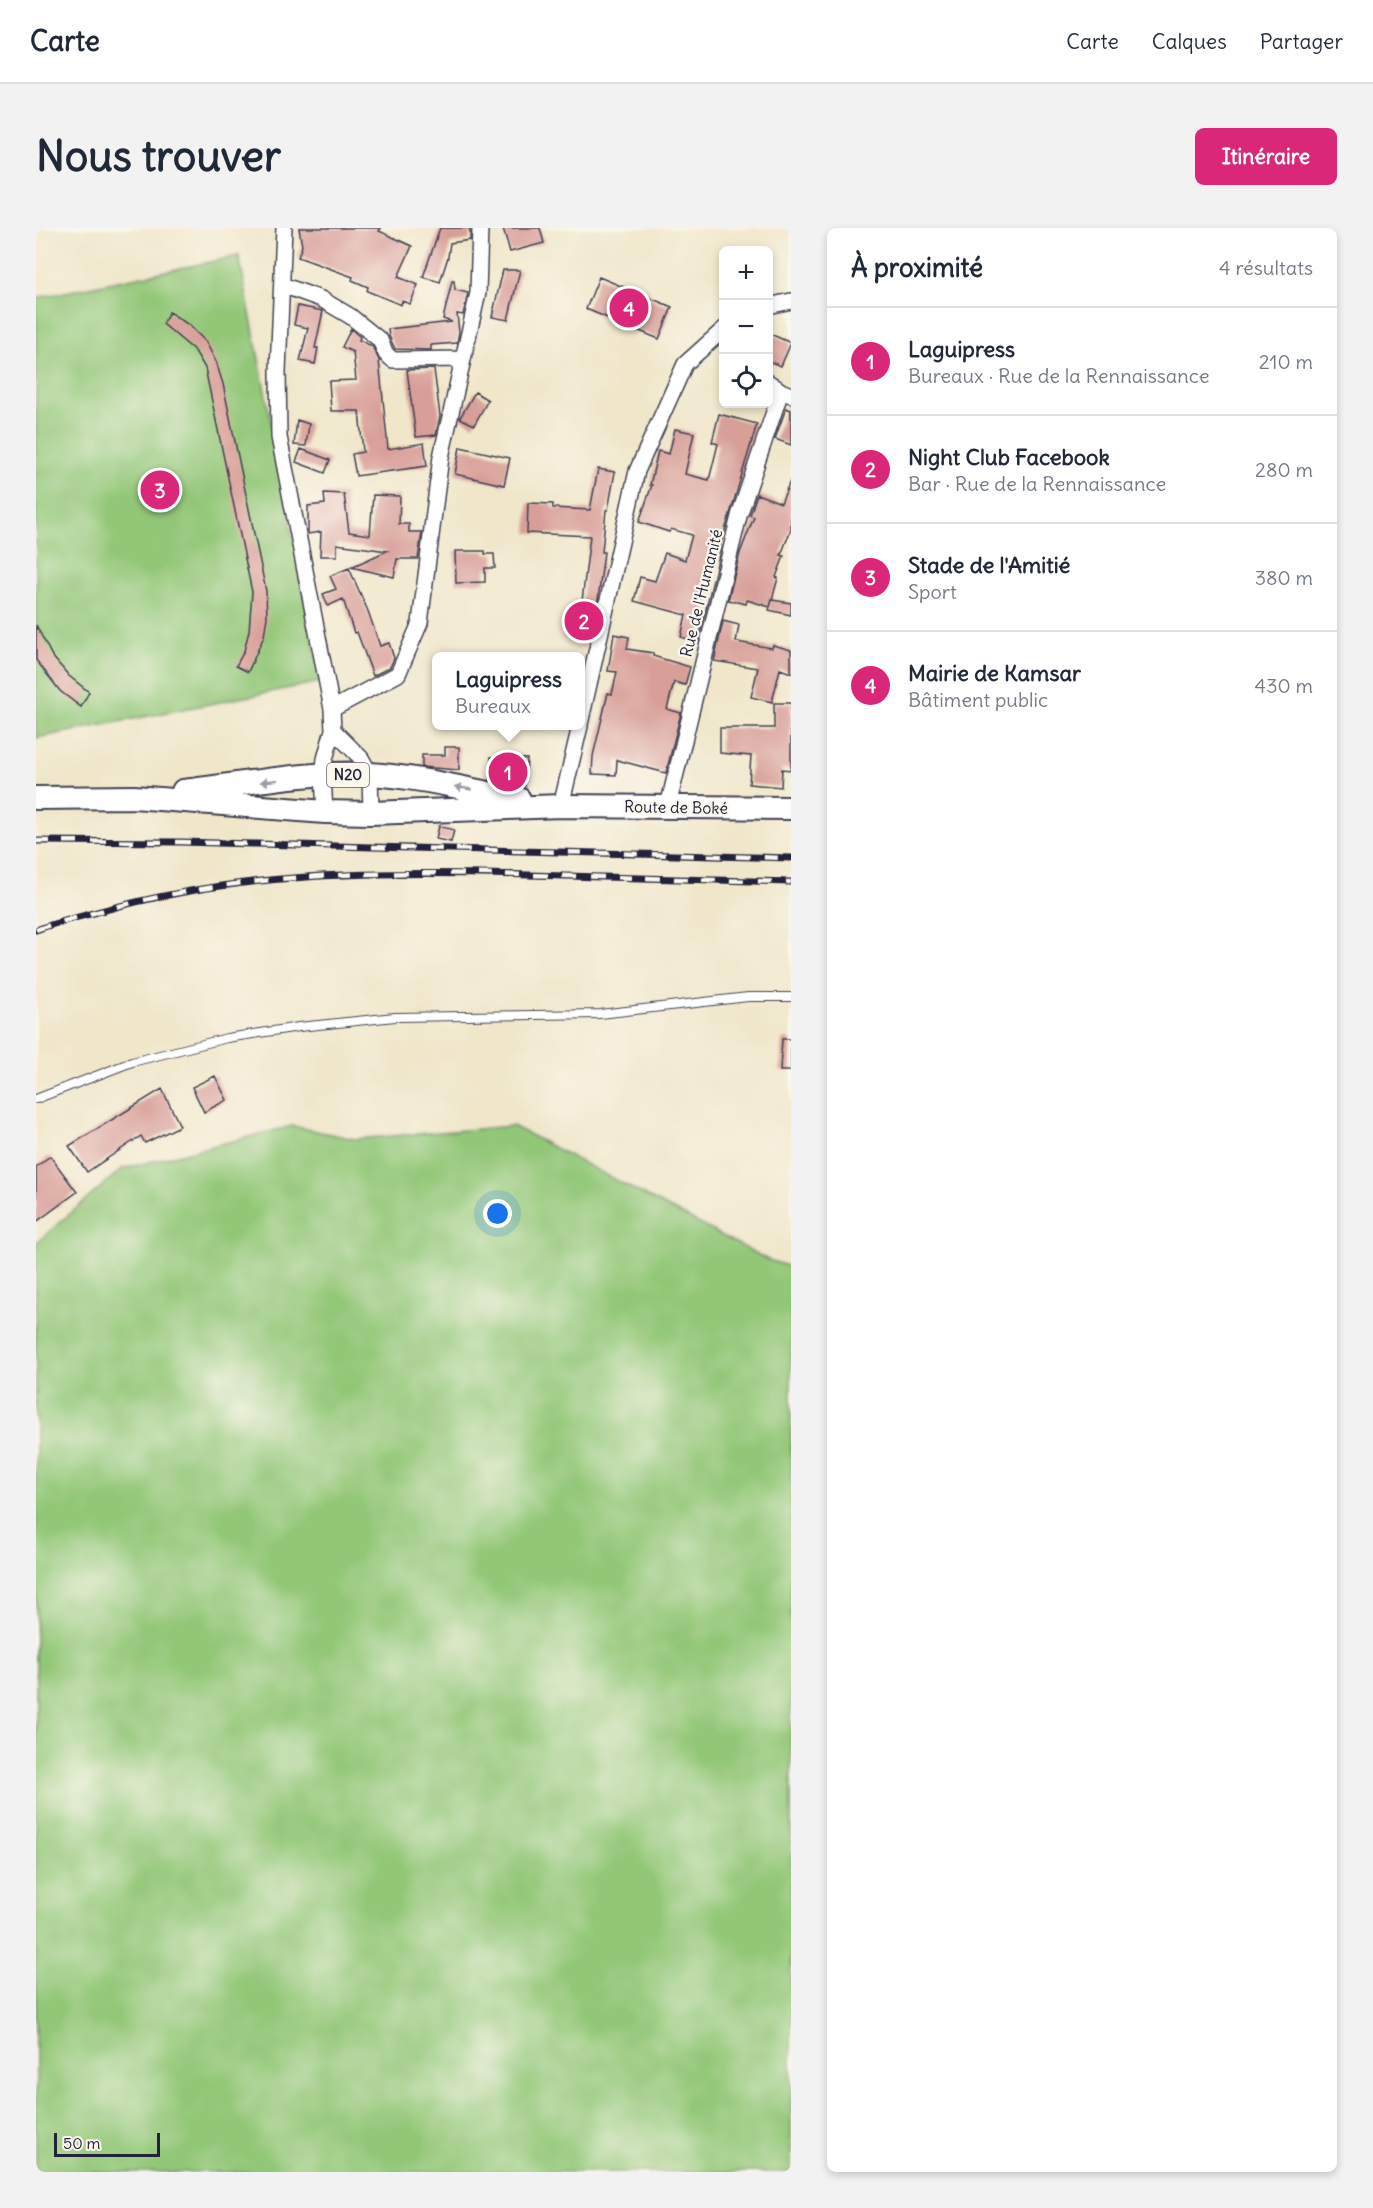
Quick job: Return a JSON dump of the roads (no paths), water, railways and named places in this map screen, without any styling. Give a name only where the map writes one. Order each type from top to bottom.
[{"type":"main road","name":"N20","points":[[134,797],[323,776],[370,774],[429,782],[561,806]]},
{"type":"main road","name":"N20","points":[[36,798],[134,797],[325,812],[371,813],[561,806]]},
{"type":"main road","name":"Route de Boké","points":[[561,806],[791,808]]},
{"type":"street","points":[[284,228],[278,371],[279,437],[332,710],[333,730],[323,776],[325,812]]},
{"type":"street","points":[[332,710],[398,674],[420,623],[441,457],[478,293],[480,228]]},
{"type":"street","points":[[282,285],[321,299],[350,316],[380,340],[386,354],[393,360],[464,358]]},
{"type":"street","points":[[773,305],[791,302]]},
{"type":"street","points":[[585,703],[637,471],[685,364],[719,339]]},
{"type":"street","name":"Rue de l'Humanité","points":[[668,806],[739,516],[780,389]]},
{"type":"street","points":[[333,730],[361,758],[370,774],[371,813]]},
{"type":"street","points":[[561,806],[579,730]]},
{"type":"lane","points":[[36,1099],[132,1062],[227,1038],[299,1027],[395,1017],[600,1014],[748,997],[791,998]]},
{"type":"railway","points":[[36,841],[180,842],[791,858]]},
{"type":"railway","points":[[36,930],[155,898],[208,888],[313,876],[419,873],[791,882]]},
{"type":"place","name":"Mairie de Kamsar","points":[[629,308]]},
{"type":"place","name":"Stade de l'Amitié","points":[[160,490]]},
{"type":"place","name":"Night Club Facebook","points":[[584,621]]},
{"type":"place","name":"Laguipress","points":[[508,772]]}]
